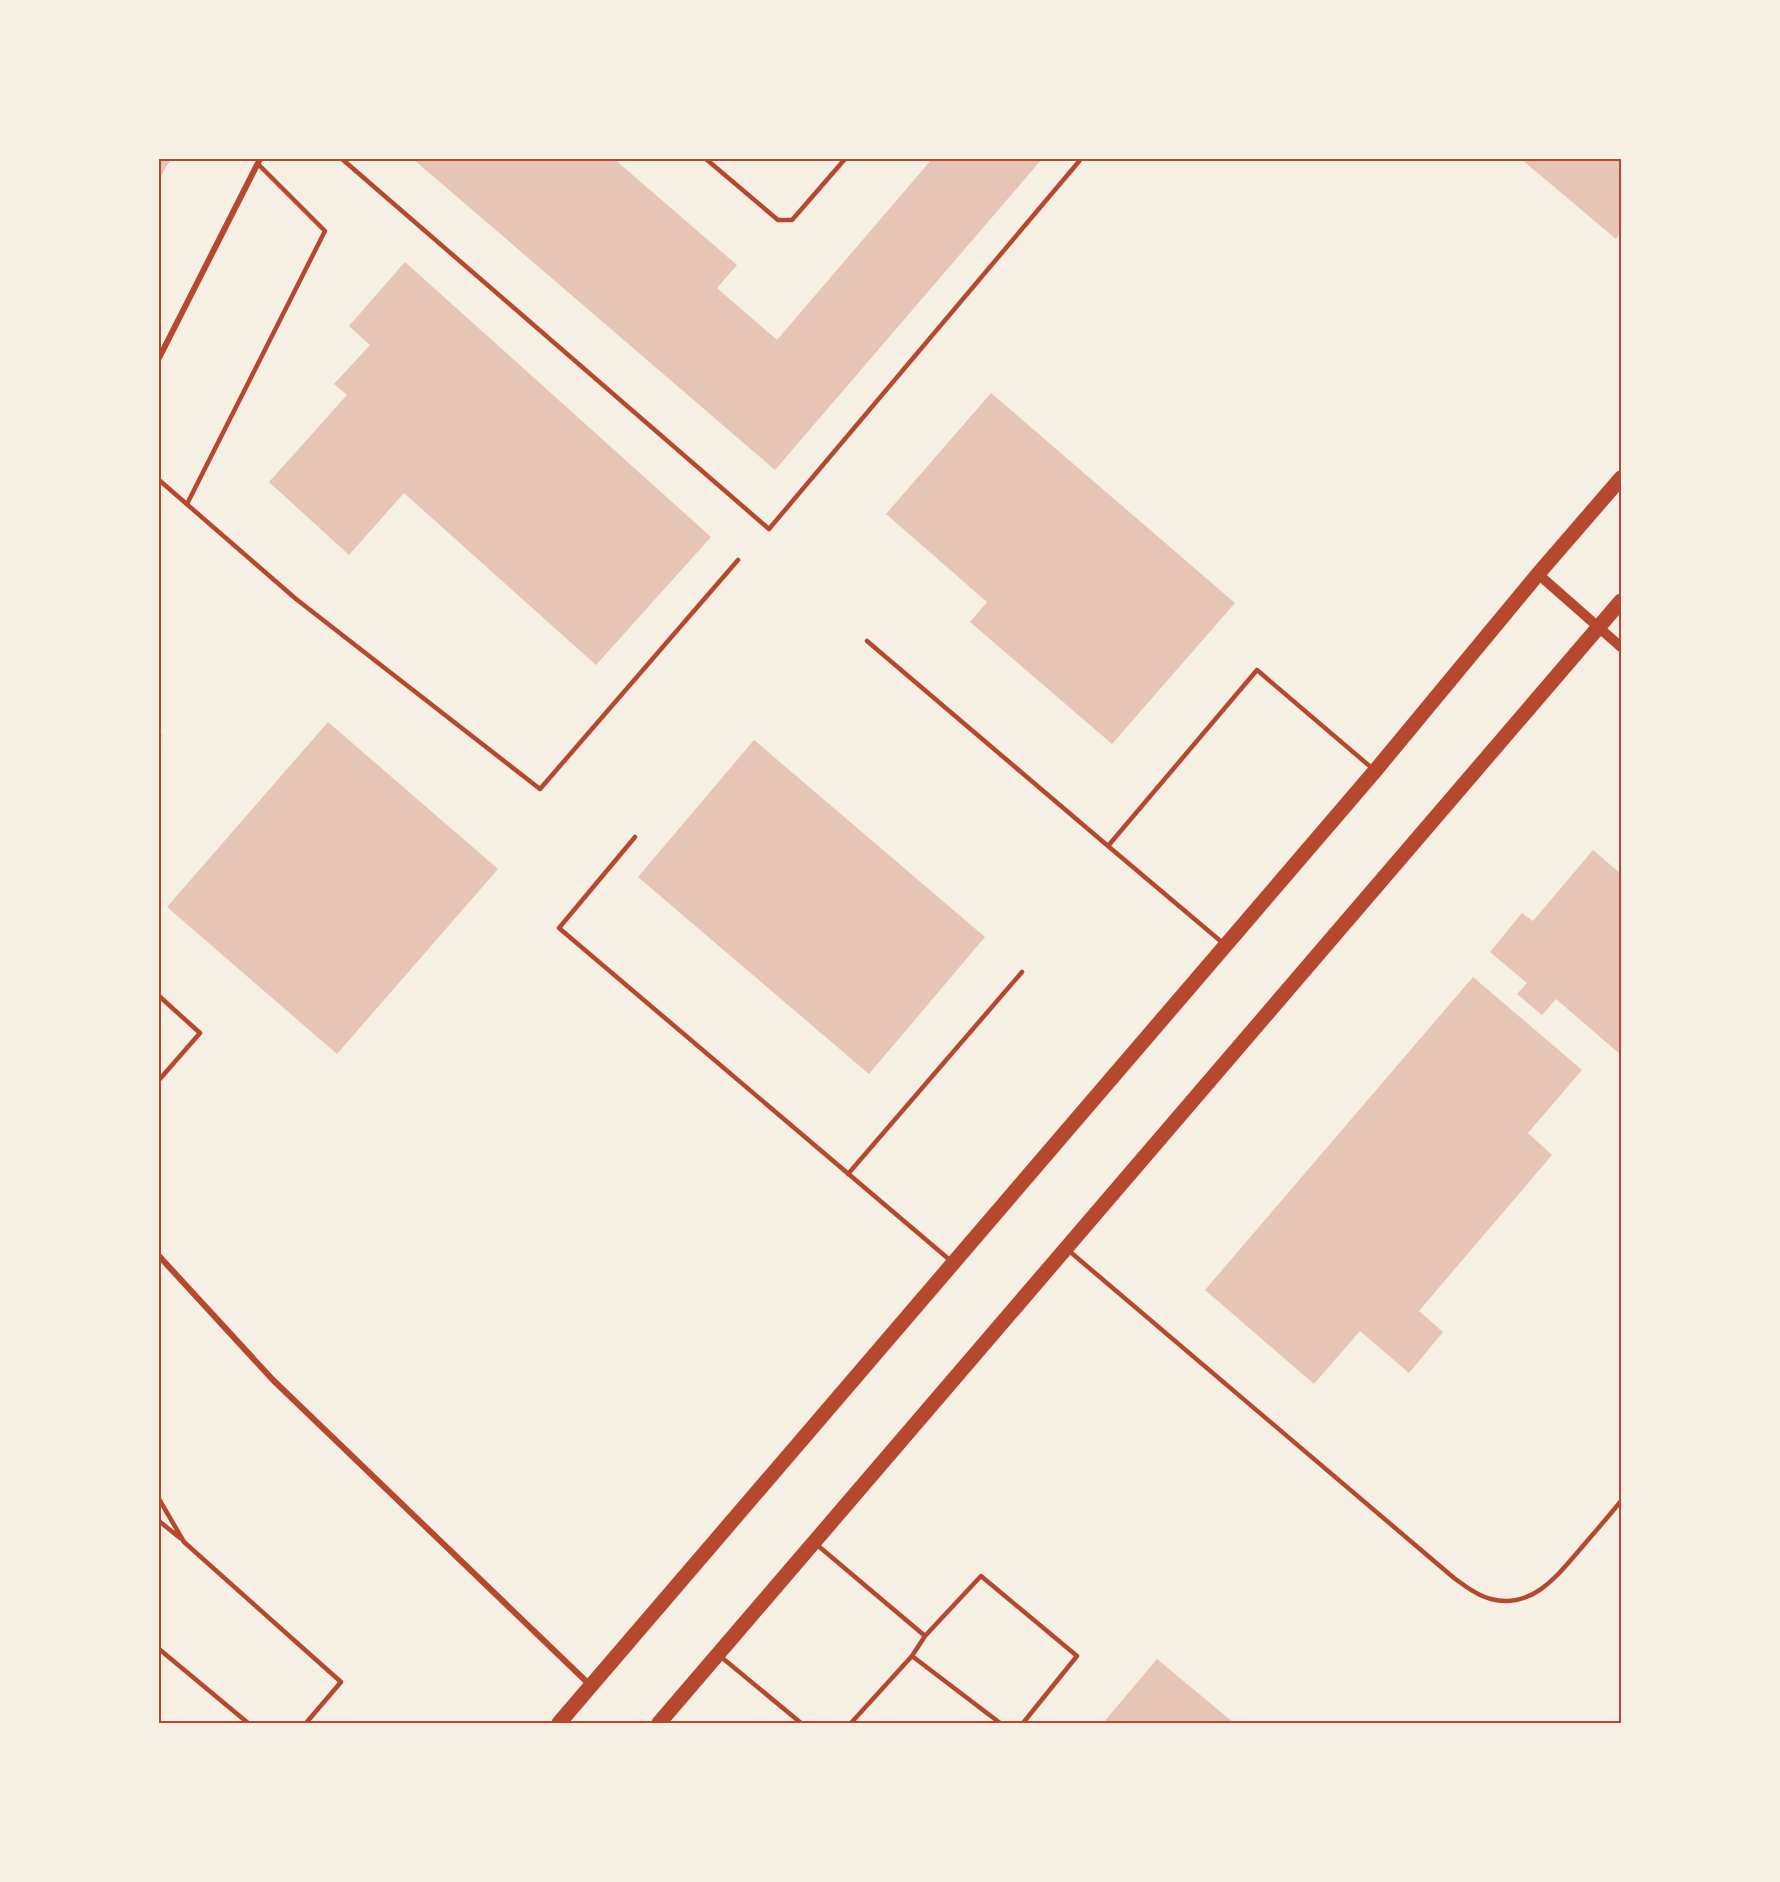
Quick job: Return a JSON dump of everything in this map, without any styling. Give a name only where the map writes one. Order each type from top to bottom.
[{"type":"main road","points":[[559,1723],[1375,771],[1538,574],[1621,478]]},
{"type":"main road","points":[[659,1723],[1621,601]]},
{"type":"street","points":[[159,358],[259,162]]},
{"type":"street","points":[[1538,574],[1621,647]]},
{"type":"street","points":[[159,1256],[273,1380],[591,1685]]},
{"type":"lane","points":[[342,159],[769,530],[1082,159]]},
{"type":"lane","points":[[706,159],[778,220],[792,220],[845,159]]},
{"type":"lane","points":[[187,504],[325,231],[259,162]]},
{"type":"lane","points":[[159,480],[296,599],[540,789],[738,560]]},
{"type":"lane","points":[[867,641],[1225,946]]},
{"type":"lane","points":[[1108,846],[1257,670],[1375,771]]},
{"type":"lane","points":[[635,837],[559,928],[953,1263]]},
{"type":"lane","points":[[848,1174],[1022,972]]},
{"type":"lane","points":[[159,996],[200,1033],[159,1080]]},
{"type":"lane","points":[[1066,1248],[1454,1578],[1488,1599],[1507,1602],[1525,1598],[1544,1588],[1559,1574],[1621,1501]]},
{"type":"lane","points":[[159,1499],[184,1542]]},
{"type":"lane","points":[[159,1521],[341,1682],[306,1723]]},
{"type":"lane","points":[[814,1542],[926,1636]]},
{"type":"lane","points":[[851,1723],[981,1575],[1077,1656],[1023,1723]]},
{"type":"lane","points":[[159,1648],[248,1723]]},
{"type":"lane","points":[[718,1654],[801,1723]]},
{"type":"lane","points":[[912,1656],[1000,1723]]},
{"type":"building","points":[[159,159],[171,159],[159,179]]},
{"type":"building","points":[[413,159],[614,159],[737,265],[717,288],[777,340],[932,159],[1042,159],[775,470]]},
{"type":"building","points":[[1521,159],[1621,159],[1621,232],[1616,239]]},
{"type":"building","points":[[405,262],[711,537],[596,665],[404,493],[349,555],[269,482],[347,395],[334,384],[370,345],[349,326]]},
{"type":"building","points":[[991,393],[1235,603],[1112,744],[970,622],[987,602],[886,514]]},
{"type":"building","points":[[328,722],[498,869],[337,1054],[167,907]]},
{"type":"building","points":[[754,740],[985,937],[869,1074],[638,877]]},
{"type":"building","points":[[1593,850],[1621,874],[1621,1055],[1556,999],[1542,1015],[1517,994],[1527,983],[1490,952],[1522,913],[1533,921]]},
{"type":"building","points":[[1473,977],[1582,1070],[1528,1133],[1552,1155],[1419,1311],[1443,1332],[1409,1373],[1360,1331],[1314,1384],[1205,1290]]},
{"type":"building","points":[[1157,1659],[1234,1723],[1103,1723]]}]
